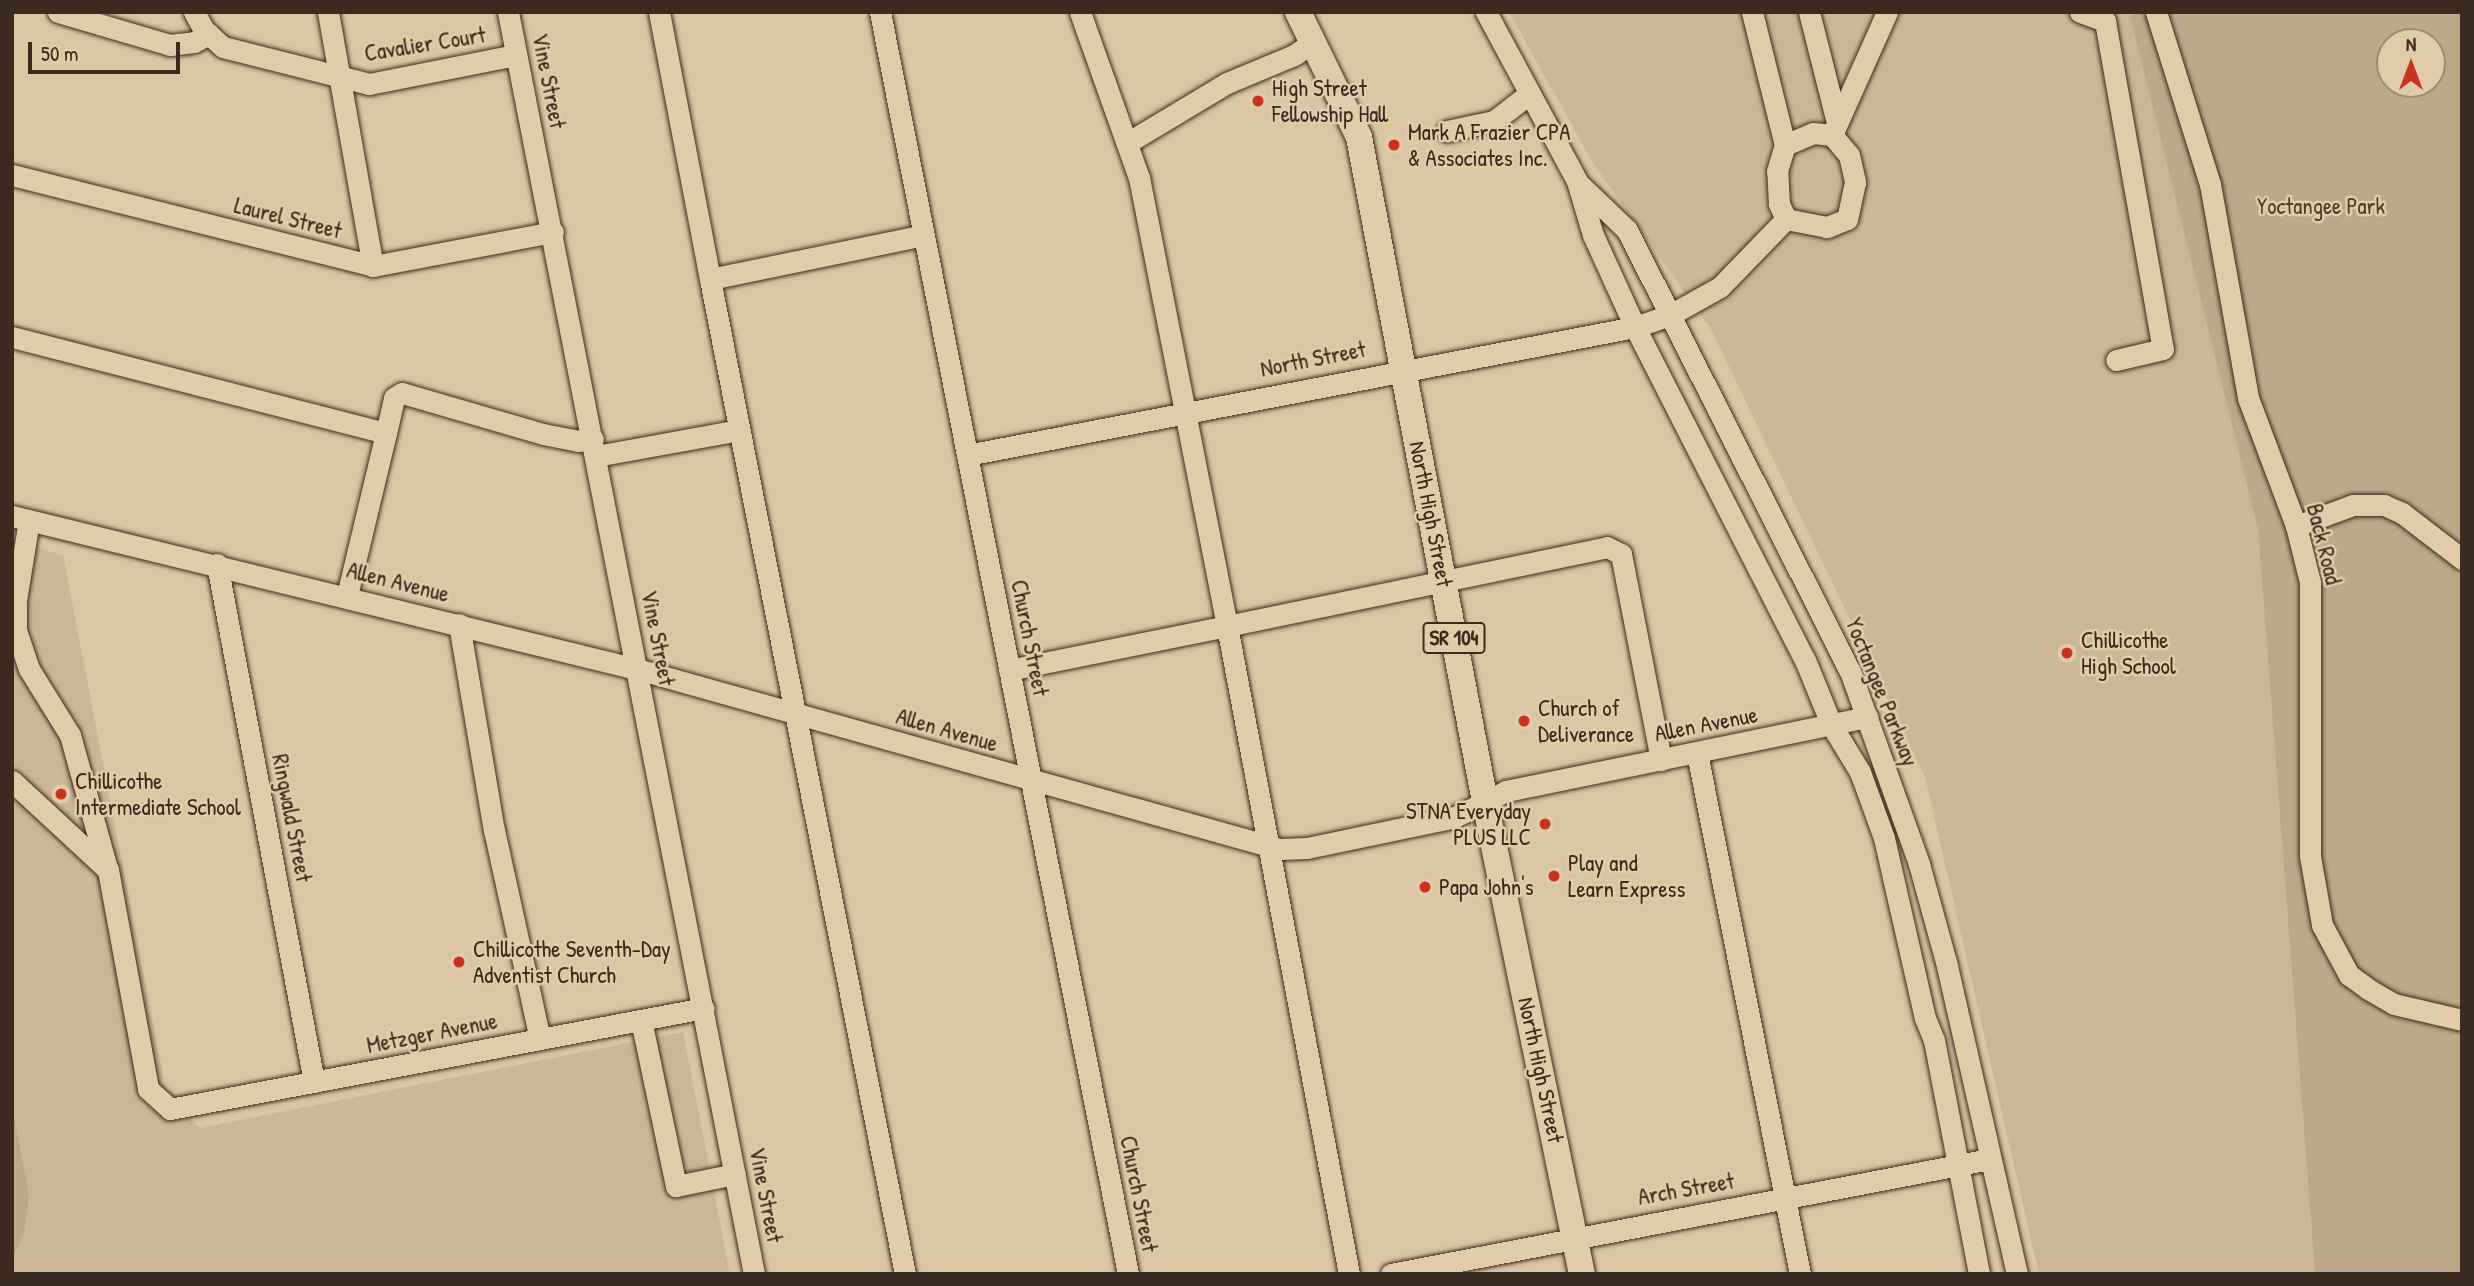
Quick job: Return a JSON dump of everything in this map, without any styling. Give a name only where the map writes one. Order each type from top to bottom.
[{"type":"main road","name":"North High Street","points":[[1298,12],[1359,137],[1485,802],[1582,1274]]},
{"type":"street","points":[[58,12],[170,45],[194,42],[208,34]]},
{"type":"street","name":"Cavalier Court","points":[[194,12],[208,34],[223,47],[369,84],[516,55]]},
{"type":"street","points":[[328,12],[373,266]]},
{"type":"street","name":"Vine Street","points":[[508,12],[754,1274]]},
{"type":"street","points":[[659,12],[792,713],[844,952],[905,1274]]},
{"type":"street","name":"Church Street","points":[[880,12],[1128,1274]]},
{"type":"street","points":[[1080,12],[1139,178],[1171,329],[1183,412],[1227,626],[1349,1274]]},
{"type":"street","name":"Yoctangee Parkway","points":[[1486,12],[1577,181],[1593,235],[1635,327],[1805,660],[1832,726],[1860,772],[1884,838],[1924,1018],[1934,1040],[1979,1274]]},
{"type":"street","points":[[1752,12],[1785,145],[1777,171],[1779,204],[1786,219],[1827,227],[1847,219],[1855,182],[1849,155],[1834,127],[1809,12]]},
{"type":"street","points":[[1785,145],[1834,127],[1887,12]]},
{"type":"street","points":[[2080,12],[2105,21],[2163,349],[2116,360]]},
{"type":"street","name":"Back Road","points":[[2156,12],[2210,184],[2248,398],[2296,526],[2310,582],[2313,621],[2311,856],[2313,892],[2322,925],[2349,975],[2368,989],[2394,1004],[2462,1020]]},
{"type":"street","points":[[1127,144],[1227,83],[1294,55],[1313,41]]},
{"type":"street","points":[[1447,131],[1494,121],[1529,94]]},
{"type":"street","name":"Laurel Street","points":[[12,175],[373,266],[553,232]]},
{"type":"street","name":"Yoctangee Parkway","points":[[1577,181],[1627,230],[1773,513],[1867,717],[1919,864],[1944,954],[2017,1274]]},
{"type":"street","name":"North Street","points":[[967,454],[1404,368],[1635,327],[1670,315],[1720,287],[1786,219]]},
{"type":"street","points":[[710,279],[924,234]]},
{"type":"street","points":[[12,337],[386,433]]},
{"type":"street","points":[[347,596],[394,398],[402,393],[594,447],[739,430]]},
{"type":"street","points":[[2296,526],[2353,505],[2384,505],[2402,513],[2462,559]]},
{"type":"street","points":[[21,518],[16,630],[29,669],[70,735],[108,870]]},
{"type":"street","name":"Allen Avenue","points":[[21,518],[637,669],[1267,846],[1307,848],[1455,817],[1506,791],[1867,717]]},
{"type":"street","points":[[1009,670],[1444,583],[1607,547],[1621,554],[1661,760]]},
{"type":"street","name":"Ringwald Street","points":[[217,564],[314,1082]]},
{"type":"street","points":[[459,624],[495,830],[540,1039]]},
{"type":"street","points":[[1696,753],[1800,1274]]},
{"type":"street","points":[[12,781],[108,870]]},
{"type":"street","name":"Metzger Avenue","points":[[108,870],[148,1090],[170,1109],[704,1008]]},
{"type":"street","points":[[641,1020],[676,1186],[735,1174]]},
{"type":"street","name":"Arch Street","points":[[1391,1274],[1575,1236],[1990,1159]]},
{"type":"shaded area","name":"Chillicothe High School","points":[[1509,12],[2129,12],[2258,530],[2315,1274],[2039,1274],[1925,777],[1712,331],[1593,163]]},
{"type":"shaded area","name":"Chillicothe Intermediate School","points":[[14,542],[63,555],[166,1091],[200,1128],[683,1032],[730,1274],[12,1274]]},
{"type":"green space","name":"Yoctangee Park","points":[[2129,12],[2462,12],[2462,1274],[2315,1274],[2258,530]]},
{"type":"green space","points":[[12,1104],[29,1196],[24,1233],[12,1260]]},
{"type":"place","name":"High Street Fellowship Hall","points":[[1258,101]]},
{"type":"place","name":"Mark A Frazier CPA & Associates Inc.","points":[[1394,145]]},
{"type":"place","name":"Chillicothe High School","points":[[2067,653]]},
{"type":"place","name":"Church of Deliverance","points":[[1524,721]]},
{"type":"place","name":"Chillicothe Intermediate School","points":[[61,794]]},
{"type":"place","name":"STNA Everyday PLUS LLC","points":[[1545,824]]},
{"type":"place","name":"Play and Learn Express","points":[[1554,876]]},
{"type":"place","name":"Papa John's","points":[[1425,887]]},
{"type":"place","name":"Chillicothe Seventh-Day Adventist Church","points":[[459,962]]}]
